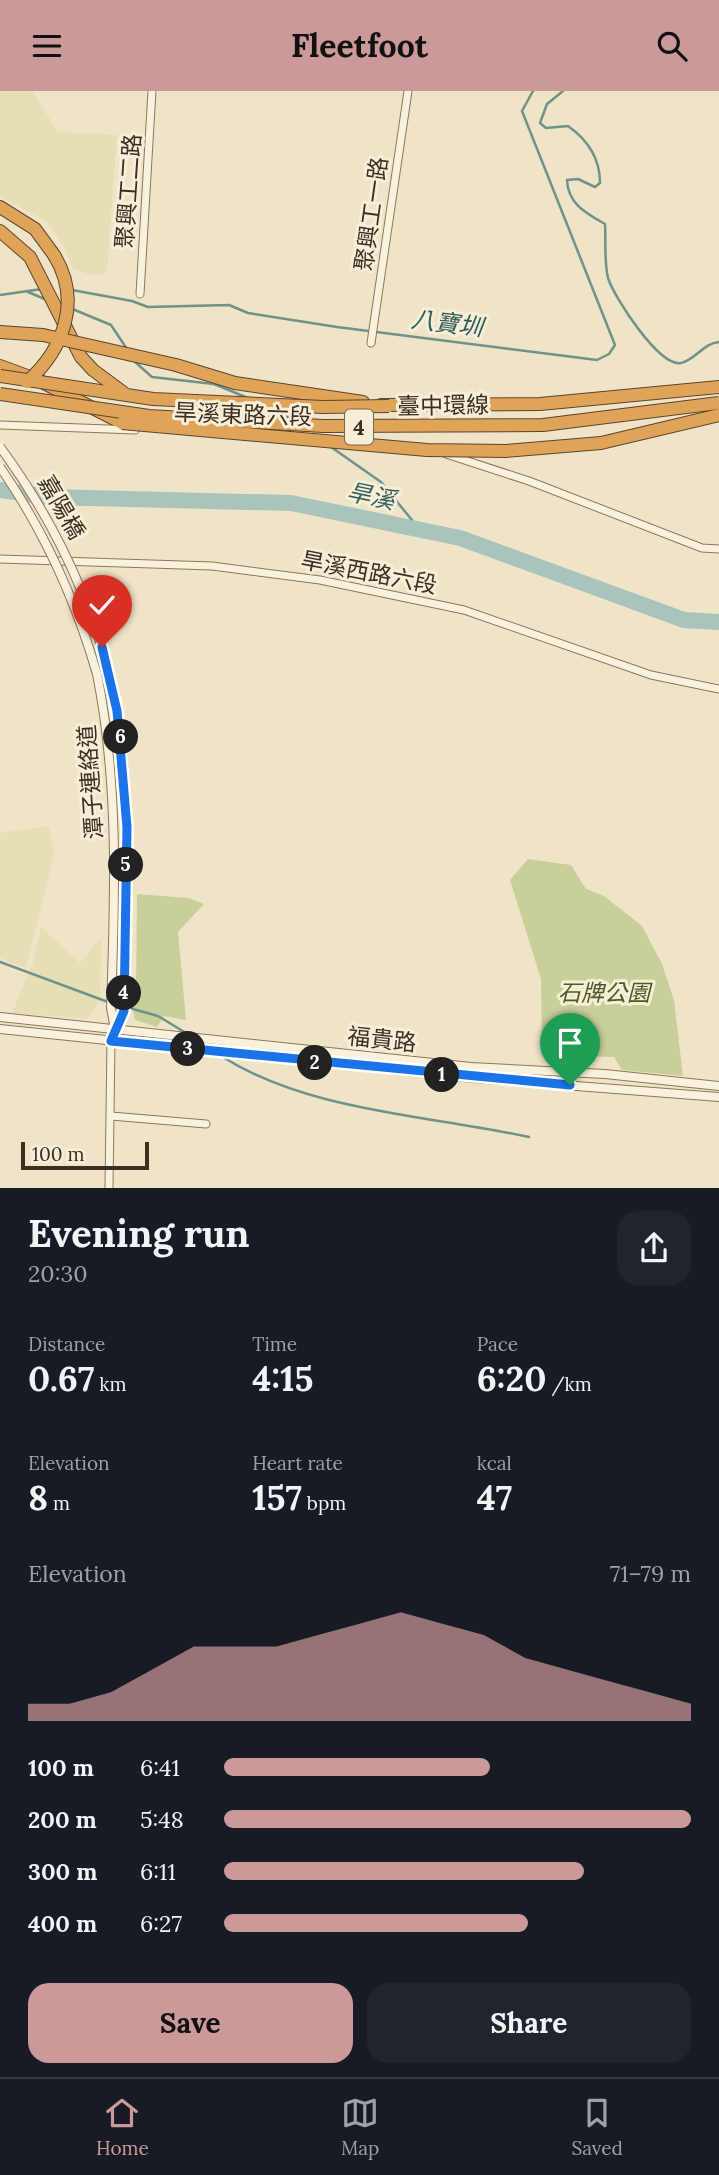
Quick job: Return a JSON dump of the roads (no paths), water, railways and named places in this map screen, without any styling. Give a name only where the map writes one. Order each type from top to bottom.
[{"type":"highway","points":[[0,207],[35,229],[54,255],[68,286],[63,334],[41,370],[23,386],[0,396]]},
{"type":"highway","points":[[0,231],[30,257],[81,357],[121,392],[244,432]]},
{"type":"highway","points":[[0,332],[43,335],[110,348],[235,383],[388,406]]},
{"type":"highway","points":[[0,366],[38,380],[122,423],[427,450],[506,451],[601,443],[719,415]]},
{"type":"highway","name":"臺中環線","points":[[0,376],[153,399],[323,407],[540,404],[719,387]]},
{"type":"highway","name":"臺中環線","points":[[0,396],[149,416],[323,426],[543,425],[719,403]]},
{"type":"street","name":"聚興工二路","points":[[140,294],[152,91]]},
{"type":"street","name":"聚興工一路","points":[[371,343],[408,91]]},
{"type":"street","name":"旱溪東路六段","points":[[0,425],[55,429],[293,432],[388,443],[463,459],[529,481],[702,548],[719,549]]},
{"type":"street","name":"嘉陽橋","points":[[0,447],[26,483],[60,540],[84,593],[108,671]]},
{"type":"street","name":"嘉陽橋","points":[[0,467],[33,517],[54,557],[79,616],[97,674]]},
{"type":"street","name":"旱溪西路六段","points":[[0,559],[212,566],[320,580],[464,610],[650,675],[719,689]]},
{"type":"street","name":"潭子連絡道","points":[[108,671],[120,734],[127,827],[124,1011],[115,1029]]},
{"type":"street","name":"潭子連絡道","points":[[97,674],[108,733],[113,790],[111,1008],[115,1029]]},
{"type":"street","name":"福貴路","points":[[0,1017],[471,1067],[605,1075],[719,1086]]},
{"type":"street","name":"福貴路","points":[[0,1029],[460,1077],[719,1097]]},
{"type":"street","points":[[109,1188],[111,1041],[115,1029]]},
{"type":"street","points":[[111,1116],[206,1124]]},
{"type":"waterway","name":"八寶圳","points":[[72,290],[132,301],[148,307],[229,305],[248,313],[337,327],[597,360],[609,354],[615,345],[522,111],[533,91]]},
{"type":"waterway","points":[[563,91],[547,104],[540,123],[546,128],[568,126],[587,144],[595,158],[600,183],[595,187],[578,179],[567,180],[568,188],[579,207],[605,224],[608,278],[619,300],[650,343],[672,361],[686,361],[709,345],[719,342]]},
{"type":"waterway","name":"八寶圳","points":[[0,295],[42,289]]},
{"type":"waterway","points":[[28,292],[47,300]]},
{"type":"waterway","points":[[70,308],[111,325],[127,349]]},
{"type":"waterway","points":[[134,361],[152,377],[214,384],[248,398]]},
{"type":"waterway","points":[[276,410],[292,419]]},
{"type":"waterway","points":[[331,447],[381,482],[420,530]]},
{"type":"waterway","name":"旱溪","points":[[0,490],[48,497],[291,503],[460,538],[684,620],[719,622]]},
{"type":"waterway","points":[[0,962],[108,1002]]},
{"type":"waterway","points":[[115,1004],[158,1016],[186,1033]]},
{"type":"waterway","points":[[197,1041],[209,1048]]},
{"type":"waterway","points":[[221,1056],[256,1075],[331,1100],[529,1137]]},
{"type":"park label","name":"石牌公園","points":[[604,992]]}]
